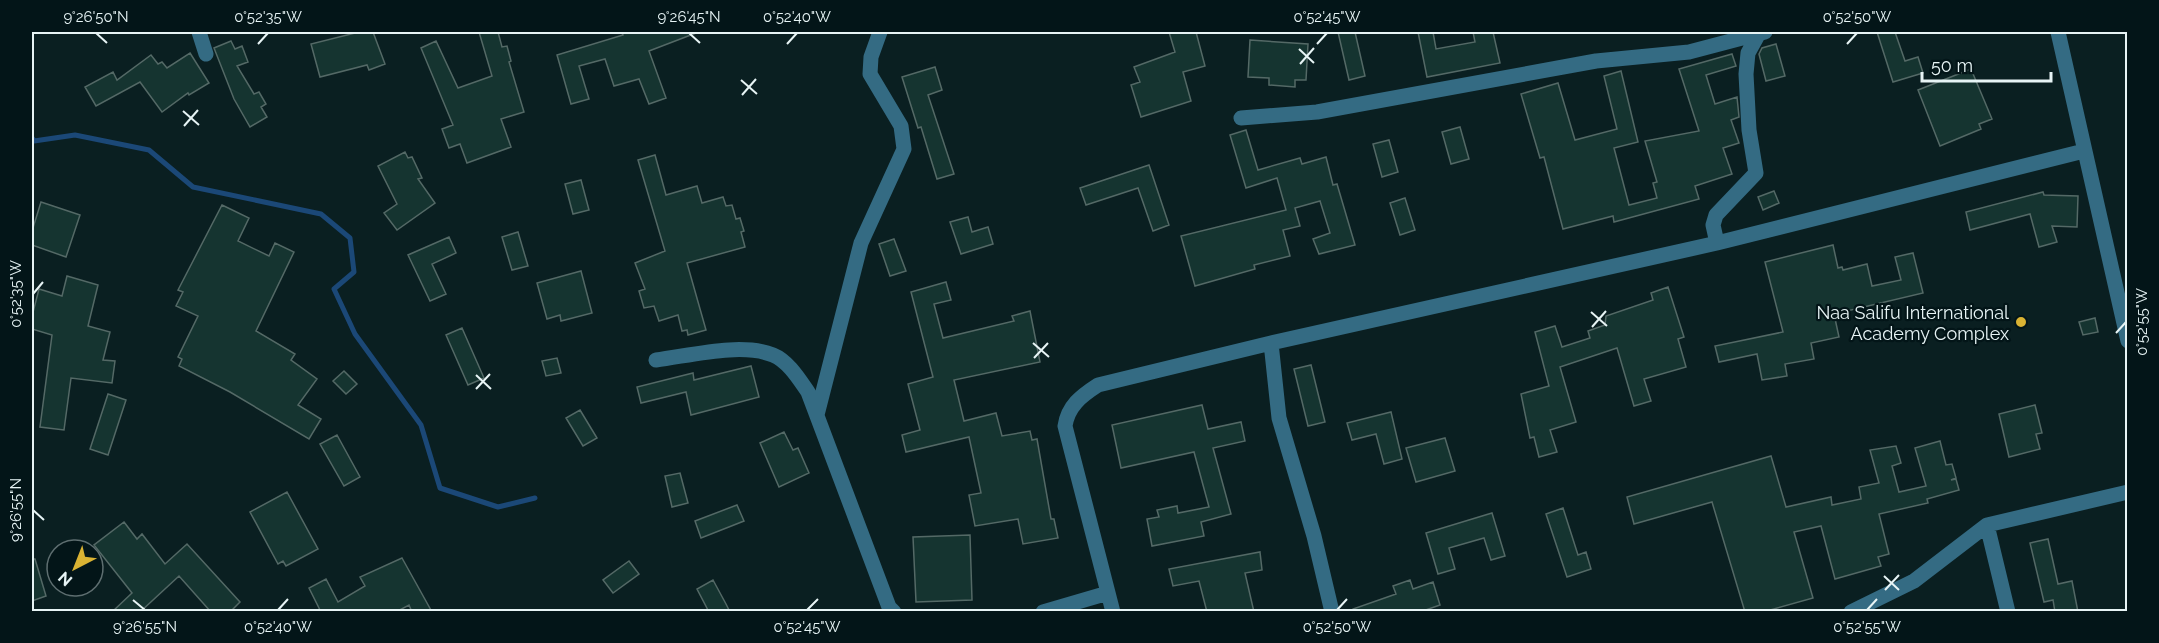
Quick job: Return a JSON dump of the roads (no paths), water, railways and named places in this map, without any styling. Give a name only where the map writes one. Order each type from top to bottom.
[{"type":"street","points":[[199,32],[206,54]]},
{"type":"street","points":[[817,415],[861,243],[904,149],[901,126],[870,74],[871,57],[880,32]]},
{"type":"street","points":[[2058,32],[2127,341]]},
{"type":"street","points":[[1717,243],[1713,225],[1716,215],[1756,173],[1749,130],[1746,74],[1748,53],[1762,33]]},
{"type":"street","points":[[1241,118],[1317,112],[1596,61],[1689,52],[1762,33]]},
{"type":"street","points":[[1113,612],[1065,426],[1068,412],[1083,395],[1098,386],[1271,343],[1717,243],[2084,151]]},
{"type":"street","points":[[1271,343],[1279,418],[1314,536],[1332,612]]},
{"type":"street","points":[[656,360],[747,348],[774,355],[791,369],[808,392],[889,607],[894,612]]},
{"type":"street","points":[[1851,612],[1914,581],[1987,525],[2127,492]]},
{"type":"street","points":[[1987,525],[2008,612]]},
{"type":"street","points":[[1043,612],[1108,593]]},
{"type":"waterway","points":[[32,138],[34,141],[75,135],[149,150],[193,187],[321,214],[350,238],[354,272],[334,289],[355,334],[421,425],[440,488],[498,507],[535,498]]},
{"type":"place","name":"Naa Salifu International Academy Complex","points":[[2021,322]]}]
